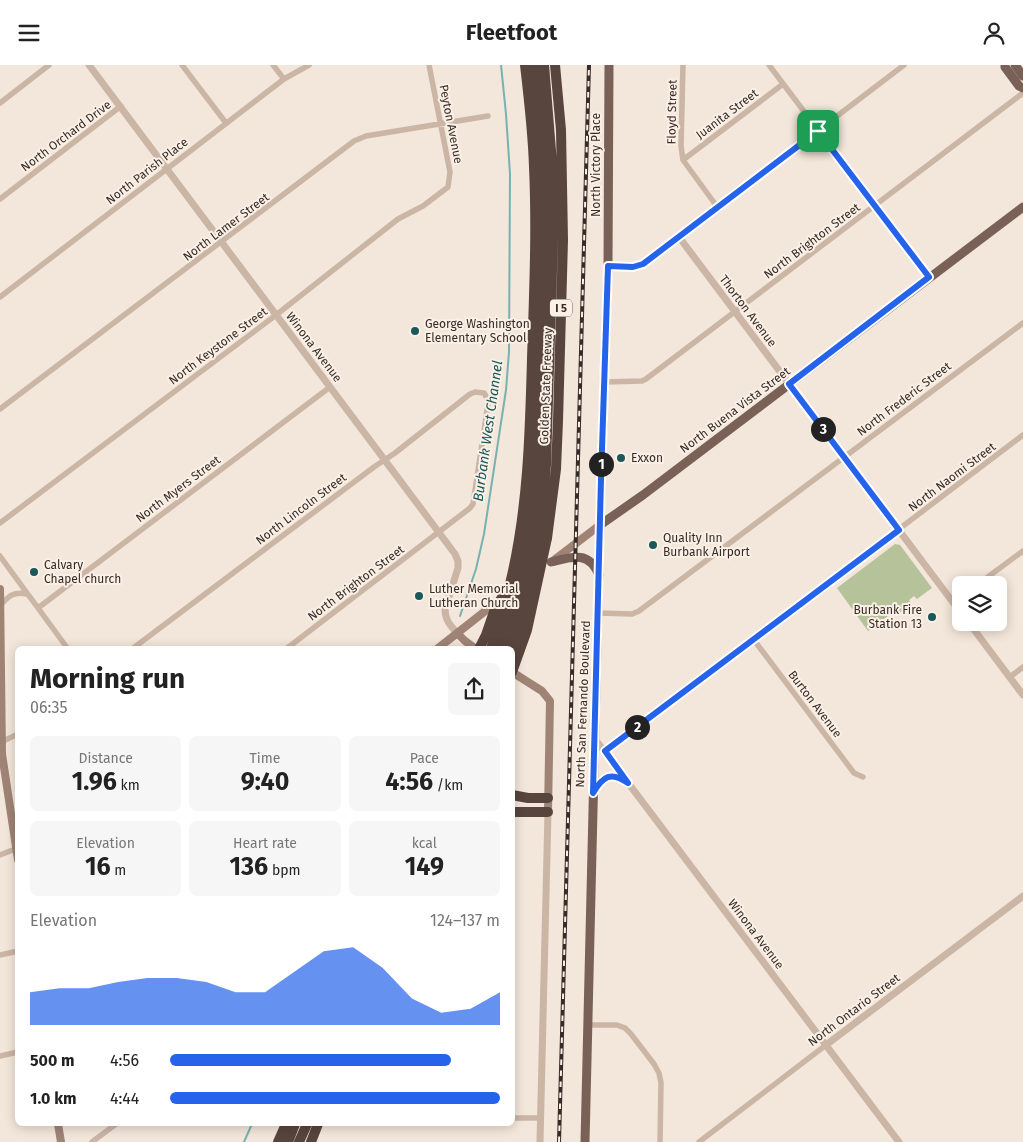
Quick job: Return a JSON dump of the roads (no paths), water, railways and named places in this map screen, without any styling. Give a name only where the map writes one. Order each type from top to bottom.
[{"type":"highway","name":"Golden State Freeway","points":[[493,646],[516,561],[525,502],[529,449],[535,223],[532,127],[525,65]]},
{"type":"highway","points":[[502,646],[518,591],[526,553],[536,483],[544,189],[534,65]]},
{"type":"highway","points":[[512,646],[540,526],[546,465],[553,239],[551,155],[544,65]]},
{"type":"highway","name":"Golden State Freeway","points":[[515,663],[527,629],[547,538],[556,469],[563,249],[561,130],[556,65]]},
{"type":"highway","points":[[480,646],[486,635],[495,609],[510,585]]},
{"type":"highway","points":[[515,796],[548,798]]},
{"type":"highway","points":[[515,812],[548,812]]},
{"type":"highway","points":[[278,1142],[285,1126]]},
{"type":"highway","points":[[288,1142],[295,1126]]},
{"type":"highway","points":[[299,1142],[306,1126]]},
{"type":"highway","points":[[311,1142],[317,1126]]},
{"type":"main road","name":"North Victory Place","points":[[608,266],[609,65]]},
{"type":"main road","points":[[1005,65],[1019,86],[1023,88]]},
{"type":"main road","points":[[1015,65],[1023,76]]},
{"type":"main road","name":"North Buena Vista Street","points":[[441,646],[1023,207]]},
{"type":"main road","name":"North San Fernando Boulevard","points":[[585,1142],[608,266]]},
{"type":"main road","points":[[551,562],[572,557],[584,557],[594,565],[599,577]]},
{"type":"main road","points":[[0,589],[1,754],[15,837]]},
{"type":"main road","name":"Winona Avenue","points":[[457,633],[473,646]]},
{"type":"main road","points":[[515,674],[542,691],[550,701],[548,812]]},
{"type":"main road","points":[[593,793],[600,783],[608,777],[616,776],[628,783]]},
{"type":"main road","points":[[58,1126],[61,1142]]},
{"type":"street","points":[[0,103],[49,65]]},
{"type":"street","name":"Winona Avenue","points":[[90,65],[455,555],[458,567],[445,609],[448,623],[457,633]]},
{"type":"street","points":[[182,65],[226,123]]},
{"type":"street","points":[[273,65],[284,79]]},
{"type":"street","name":"North Parish Place","points":[[0,297],[284,79],[309,65]]},
{"type":"street","name":"Peyton Avenue","points":[[429,65],[450,172],[448,187]]},
{"type":"street","name":"Floyd Street","points":[[683,65],[681,146],[683,160],[718,208]]},
{"type":"street","points":[[768,65],[929,277]]},
{"type":"street","points":[[608,266],[633,267],[643,264],[904,65]]},
{"type":"street","name":"Juanita Street","points":[[683,160],[783,84]]},
{"type":"street","name":"North Brighton Street","points":[[604,381],[642,381],[646,379],[1023,93]]},
{"type":"street","name":"North Orchard Drive","points":[[0,199],[120,106]]},
{"type":"street","name":"North Lamer Street","points":[[0,409],[222,243],[354,141],[366,136],[488,116]]},
{"type":"street","name":"North Keystone Street","points":[[0,523],[276,315],[398,219],[423,206],[448,187]]},
{"type":"street","name":"Thorton Avenue","points":[[679,237],[952,600]]},
{"type":"street","name":"North Frederic Street","points":[[598,613],[632,614],[639,611],[1023,323]]},
{"type":"street","name":"North Myers Street","points":[[38,608],[330,387]]},
{"type":"street","name":"North Lincoln Street","points":[[136,646],[470,394],[475,392],[484,393]]},
{"type":"street","name":"North Brighton Street","points":[[290,646],[473,505],[488,404],[484,393]]},
{"type":"street","name":"North Naomi Street","points":[[605,751],[1023,435]]},
{"type":"street","points":[[989,576],[1023,551]]},
{"type":"street","points":[[0,556],[66,646]]},
{"type":"street","points":[[0,606],[12,594],[27,594]]},
{"type":"street","points":[[975,631],[1023,695]]},
{"type":"street","name":"Burton Avenue","points":[[754,640],[854,773],[863,777]]},
{"type":"street","points":[[1010,677],[1023,667]]},
{"type":"street","points":[[1,742],[15,735]]},
{"type":"street","name":"Winona Avenue","points":[[595,739],[899,1142]]},
{"type":"street","points":[[540,1142],[548,812]]},
{"type":"street","points":[[0,855],[15,850]]},
{"type":"street","name":"North Ontario Street","points":[[699,1142],[1023,896]]},
{"type":"street","points":[[0,955],[15,952]]},
{"type":"street","points":[[588,1025],[617,1025],[625,1028],[654,1064],[662,1083],[660,1142]]},
{"type":"street","points":[[0,1056],[15,1053]]},
{"type":"street","points":[[515,1118],[541,1118]]},
{"type":"street","points":[[92,1142],[113,1126]]},
{"type":"waterway","name":"Burbank West Channel","points":[[460,616],[476,569],[484,534],[506,390],[509,352],[510,174],[501,65]]},
{"type":"waterway","name":"Burbank West Channel","points":[[244,1142],[251,1126]]},
{"type":"railway","points":[[559,1142],[589,65]]},
{"type":"place","name":"George Washington Elementary School","points":[[415,331]]},
{"type":"place","name":"Exxon","points":[[621,458]]},
{"type":"place","name":"Quality Inn Burbank Airport","points":[[653,545]]},
{"type":"place","name":"Calvary Chapel church","points":[[34,572]]},
{"type":"place","name":"Luther Memorial Lutheran Church","points":[[419,596]]},
{"type":"place","name":"Burbank Fire Station 13","points":[[932,617]]}]
